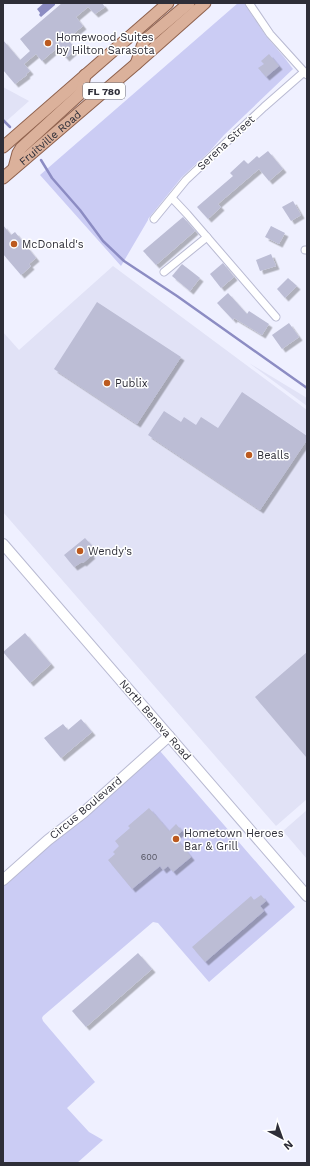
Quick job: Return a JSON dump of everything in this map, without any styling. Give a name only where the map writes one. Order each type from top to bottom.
[{"type":"main road","name":"FL 780","points":[[3,147],[168,3]]},
{"type":"main road","points":[[136,64],[144,41],[189,3]]},
{"type":"main road","name":"Fruitville Road","points":[[3,178],[205,3]]},
{"type":"main road","points":[[14,168],[18,154],[22,148],[80,94],[84,86],[85,75]]},
{"type":"main road","name":"North Beneva Road","points":[[3,544],[307,896]]},
{"type":"main road","name":"Circus Boulevard","points":[[3,880],[48,840],[83,813],[170,736]]},
{"type":"street","points":[[249,3],[270,34],[306,74]]},
{"type":"street","name":"Serena Street","points":[[154,219],[192,175],[264,107],[306,74]]},
{"type":"street","points":[[172,198],[276,317]]},
{"type":"street","points":[[164,272],[207,237]]},
{"type":"shaded area","points":[[44,3],[55,3],[55,5],[41,17],[37,9]]},
{"type":"shaded area","points":[[238,3],[244,3],[266,36],[293,69],[182,177],[148,219],[121,266],[40,175]]},
{"type":"shaded area","points":[[3,87],[29,101],[3,124]]},
{"type":"shaded area","points":[[113,266],[307,410],[307,799],[276,826],[3,512],[3,332],[19,350]]},
{"type":"shaded area","points":[[249,363],[307,398],[307,406]]},
{"type":"shaded area","points":[[160,751],[295,907],[209,982],[158,923],[153,922],[43,1016],[43,1021],[95,1082],[67,1108],[89,1132],[103,1140],[77,1163],[3,1163],[3,886],[51,844],[86,817]]},
{"type":"shaded area","points":[[307,810],[307,859],[283,831]]},
{"type":"building","name":"Homewood Suites by Hilton Sarasota","points":[[62,3],[102,3],[105,7],[95,14],[88,7],[76,17],[83,26],[67,39],[76,49],[66,58],[57,48],[42,61],[36,54],[24,64],[30,71],[15,84],[3,70],[3,40],[20,60],[30,51],[20,39]]},
{"type":"building","points":[[269,54],[279,66],[266,77],[258,68],[264,64],[261,61]]},
{"type":"building","points":[[268,151],[283,169],[269,181],[259,169],[218,204],[221,207],[208,219],[197,207],[233,176],[230,173],[244,160],[248,164],[257,156],[259,158]]},
{"type":"building","points":[[293,201],[301,215],[291,221],[282,207]]},
{"type":"building","points":[[183,217],[195,231],[156,265],[143,251]]},
{"type":"building","name":"McDonald's","points":[[3,225],[11,235],[15,232],[36,258],[29,264],[31,266],[21,275],[3,254]]},
{"type":"building","points":[[271,226],[285,233],[279,244],[265,237]]},
{"type":"building","points":[[271,254],[276,266],[260,271],[256,260]]},
{"type":"building","points":[[223,263],[234,277],[221,288],[210,274]]},
{"type":"building","points":[[182,264],[200,278],[190,291],[172,276]]},
{"type":"building","points":[[288,278],[297,286],[285,298],[277,289]]},
{"type":"building","points":[[228,293],[247,314],[249,311],[269,324],[262,335],[234,318],[233,320],[217,303]]},
{"type":"building","points":[[97,302],[181,357],[137,424],[54,369]]},
{"type":"building","points":[[289,323],[299,337],[282,349],[272,335]]},
{"type":"building","name":"Bealls","points":[[242,392],[307,436],[307,440],[260,510],[148,435],[164,411],[181,422],[184,417],[196,425],[201,417],[218,428]]},
{"type":"building","name":"Wendy's","points":[[85,538],[95,549],[90,554],[92,555],[83,563],[82,562],[74,567],[64,555]]},
{"type":"building","points":[[25,633],[51,664],[30,683],[3,652]]},
{"type":"building","points":[[307,652],[307,758],[255,697]]},
{"type":"building","points":[[81,719],[92,732],[61,758],[44,738],[63,724],[68,730]]},
{"type":"building","points":[[149,808],[169,831],[176,824],[182,831],[175,837],[191,857],[173,872],[168,866],[163,870],[160,866],[132,889],[108,860],[115,854],[113,852],[119,846],[115,841],[130,828],[128,826]]},
{"type":"building","points":[[261,895],[266,901],[260,906],[264,911],[205,962],[192,947],[251,896],[254,900]]},
{"type":"building","points":[[138,953],[152,969],[86,1027],[72,1011]]},
{"type":"waterway","points":[[3,120],[10,127]]},
{"type":"waterway","points":[[41,160],[52,178],[80,210],[103,241],[124,261],[177,296],[307,388]]},
{"type":"place","name":"Homewood Suites by Hilton Sarasota","points":[[48,43]]},
{"type":"place","name":"McDonald's","points":[[14,244]]},
{"type":"place","name":"Publix","points":[[107,383]]},
{"type":"place","name":"Bealls","points":[[249,455]]},
{"type":"place","name":"Wendy's","points":[[80,551]]},
{"type":"place","name":"Hometown Heroes Bar & Grill","points":[[176,839]]}]
